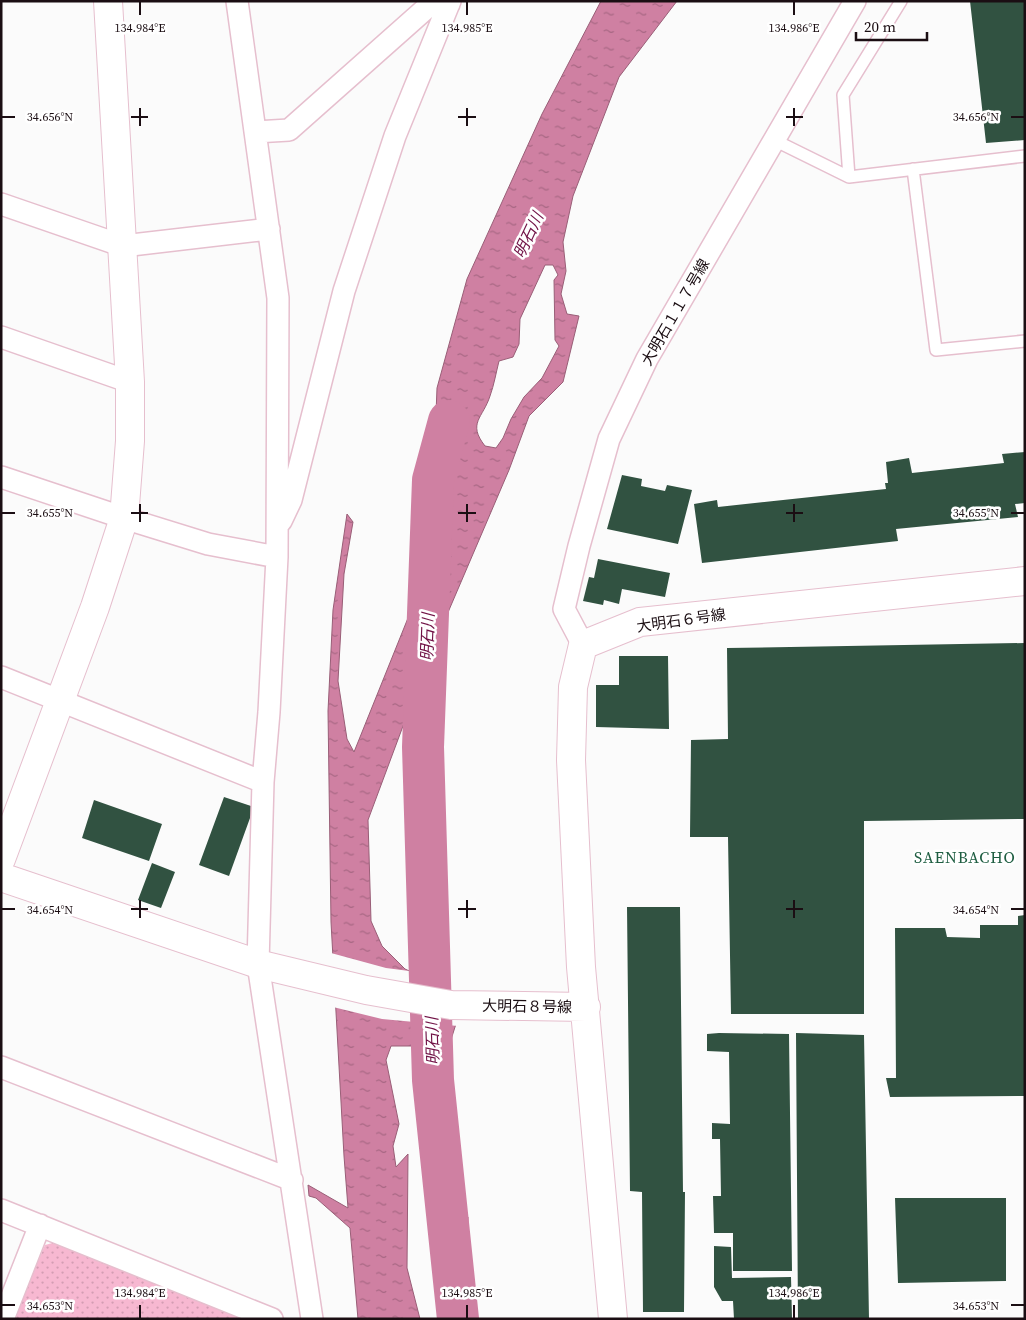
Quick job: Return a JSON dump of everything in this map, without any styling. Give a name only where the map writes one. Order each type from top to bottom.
[{"type":"street","points":[[1,860],[95,606],[124,518],[130,441],[130,382],[108,1]]},
{"type":"street","points":[[237,1],[278,298],[277,557],[269,712],[263,782],[268,967],[292,1180],[312,1319]]},
{"type":"street","name":"大明石１１７号線","points":[[584,645],[564,609],[579,546],[609,439],[647,359],[855,1]]},
{"type":"street","points":[[255,132],[288,130],[431,4],[450,2],[395,136],[344,291],[291,500],[277,530]]},
{"type":"street","points":[[1,204],[123,246],[268,229]]},
{"type":"street","points":[[1,337],[130,382]]},
{"type":"street","points":[[1,477],[208,544],[277,557]]},
{"type":"street","name":"大明石６号線","points":[[584,645],[640,622],[1025,582]]},
{"type":"street","points":[[573,1007],[581,967],[571,760],[573,687],[584,645]]},
{"type":"street","points":[[1,677],[263,782]]},
{"type":"street","name":"大明石８号線","points":[[1,877],[268,967],[366,990],[451,1005],[573,1007],[612,1319]]},
{"type":"street","points":[[1,1067],[292,1180]]},
{"type":"street","points":[[1,1210],[272,1319]]},
{"type":"street","points":[[3,1319],[40,1225]]},
{"type":"lane","points":[[849,177],[843,95],[902,1]]},
{"type":"lane","points":[[774,140],[849,177],[1025,156]]},
{"type":"lane","points":[[914,169],[936,350],[1025,341]]},
{"type":"shaded area","points":[[56,1242],[248,1319],[13,1319],[45,1245]]},
{"type":"water","points":[[601,1],[677,1],[619,77],[573,196],[563,242],[566,271],[561,294],[567,314],[579,316],[563,382],[529,416],[509,470],[428,659],[368,820],[371,921],[382,946],[405,969],[442,986],[461,1008],[449,1046],[391,1046],[386,1060],[399,1124],[393,1146],[396,1167],[408,1154],[407,1268],[420,1319],[358,1319],[350,1228],[316,1198],[309,1196],[308,1185],[348,1208],[331,922],[328,711],[333,610],[347,514],[353,522],[344,574],[338,681],[347,739],[354,752],[408,618],[438,565],[431,544],[437,388],[467,279],[542,114]],"holes":[[[545,265],[553,265],[558,275],[554,280],[555,340],[559,346],[542,378],[524,397],[496,448],[485,446],[477,432],[477,426],[490,396],[499,361],[513,357],[519,344],[520,319]]]},
{"type":"water","points":[[464,1217],[468,1217],[466,1319],[443,1319],[448,1266],[455,1251]]},
{"type":"pier","points":[[331,953],[386,968],[417,972],[443,984],[457,994],[464,1008],[458,1026],[382,1019],[333,1007]]},
{"type":"building","points":[[970,1],[1025,1],[1025,140],[986,143]]},
{"type":"building","points":[[1025,452],[1025,503],[1015,504],[1018,517],[896,529],[898,541],[702,563],[694,504],[717,500],[718,507],[886,489],[885,483],[888,483],[886,462],[909,458],[912,473],[1004,463],[1002,454]]},
{"type":"building","points":[[622,475],[642,479],[641,486],[665,491],[667,485],[692,490],[678,544],[607,529]]},
{"type":"building","points":[[598,559],[670,573],[665,597],[622,589],[619,604],[604,600],[603,605],[583,601],[589,577],[594,578]]},
{"type":"building","points":[[1025,643],[1025,819],[864,821],[864,1014],[731,1014],[728,837],[690,837],[691,740],[728,739],[727,648]]},
{"type":"building","points":[[619,656],[668,656],[669,729],[596,727],[596,685],[619,685]]},
{"type":"building","points":[[224,797],[254,807],[229,876],[199,865]]},
{"type":"building","points":[[94,800],[162,824],[149,861],[82,838]]},
{"type":"building","points":[[152,863],[175,872],[161,908],[138,900]]},
{"type":"building","points":[[627,907],[680,907],[683,1192],[685,1192],[684,1312],[643,1312],[642,1192],[630,1191]]},
{"type":"building","points":[[1025,915],[1025,1096],[890,1097],[886,1078],[896,1078],[895,928],[945,928],[947,937],[980,938],[980,925],[1018,925],[1018,916]]},
{"type":"building","points":[[796,1033],[864,1035],[869,1319],[798,1319]]},
{"type":"building","points":[[707,1034],[789,1034],[792,1271],[733,1271],[733,1233],[714,1233],[713,1196],[721,1196],[720,1139],[712,1139],[712,1123],[730,1124],[729,1052],[707,1051]]},
{"type":"building","points":[[895,1198],[1006,1198],[1006,1281],[898,1283]]},
{"type":"building","points":[[714,1246],[731,1247],[732,1278],[791,1277],[792,1319],[734,1319],[733,1301],[722,1301],[714,1287]]},
{"type":"waterway","name":"明石川","points":[[449,421],[433,480],[423,747],[433,1080],[458,1319]]},
{"type":"district","name":"SAENBACHO","points":[[965,857]]}]
